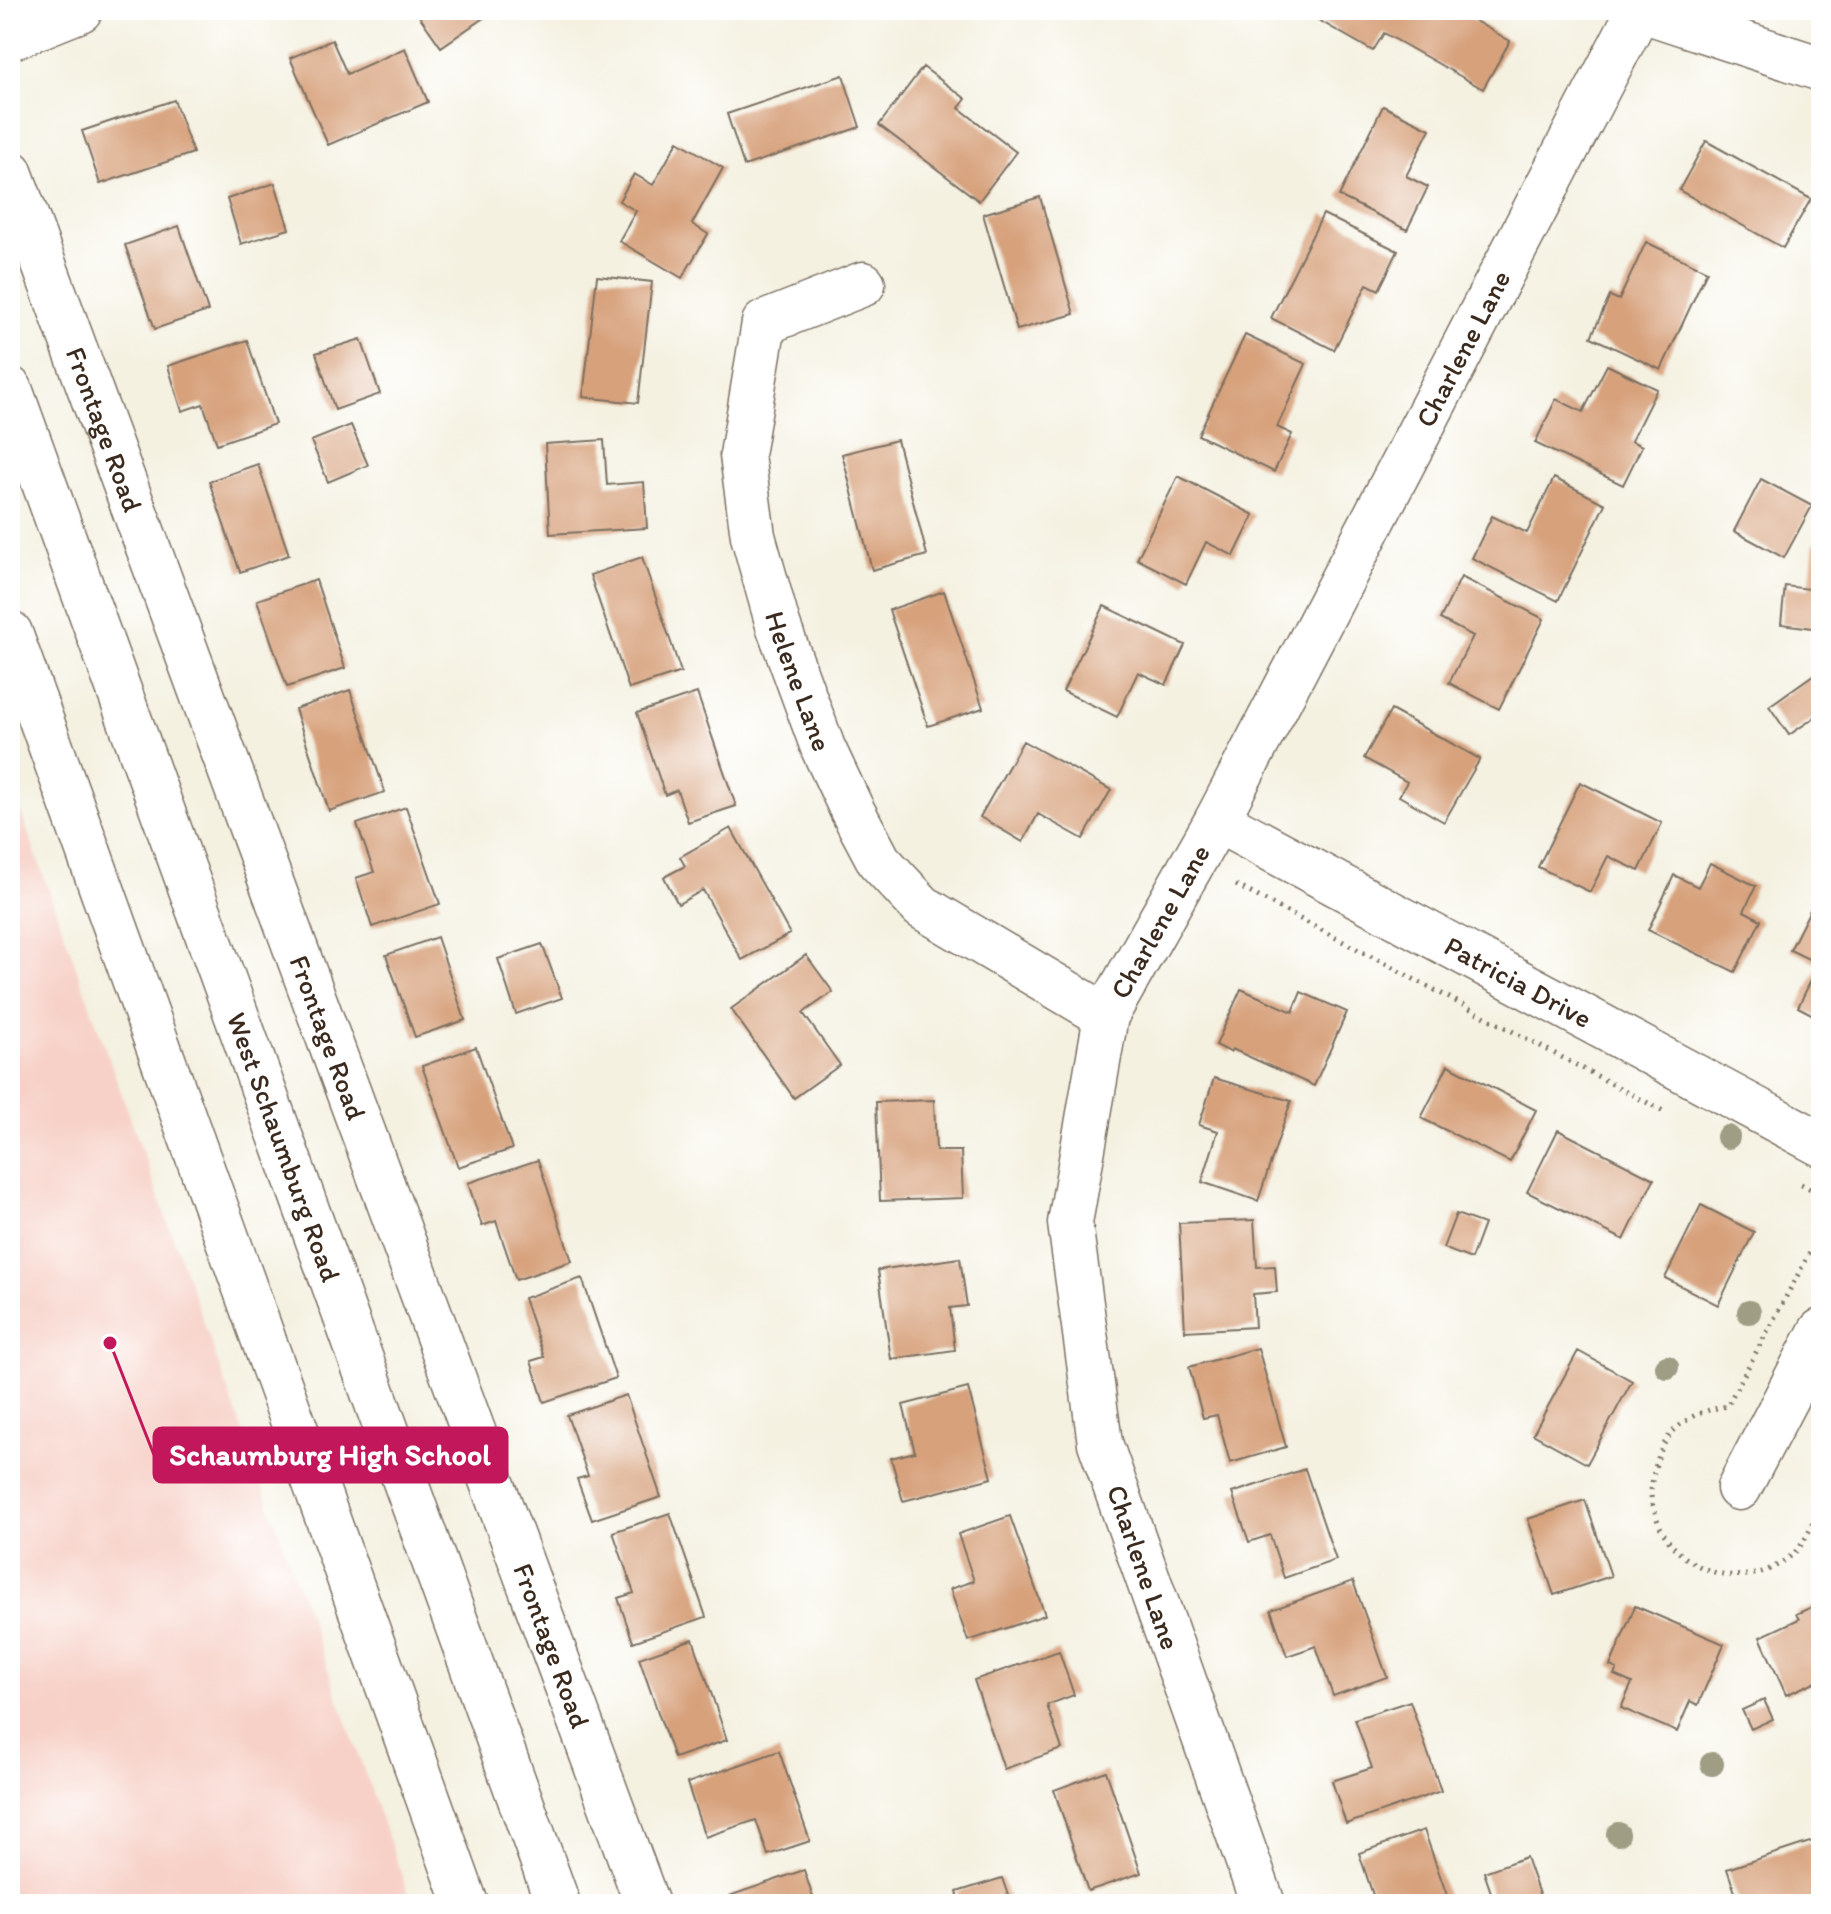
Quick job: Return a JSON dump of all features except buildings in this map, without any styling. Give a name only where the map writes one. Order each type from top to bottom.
[{"type":"street","points":[[10,38],[80,10]]},
{"type":"street","points":[[1640,10],[1821,69]]},
{"type":"street","name":"Charlene Lane","points":[[1263,1904],[1100,1443],[1070,1223],[1106,1016],[1217,820],[1640,10]]},
{"type":"street","name":"Frontage Road","points":[[10,172],[647,1904]]},
{"type":"street","name":"Helene Lane","points":[[863,284],[764,323],[742,455],[753,536],[778,625],[823,748],[879,861],[922,907],[1106,1016]]},
{"type":"street","name":"West Schaumburg Road","points":[[10,389],[558,1904]]},
{"type":"street","points":[[10,633],[466,1904]]},
{"type":"street","name":"Patricia Drive","points":[[1217,820],[1821,1144]]},
{"type":"street","points":[[1739,1488],[1821,1331]]},
{"type":"path","points":[[1236,885],[1668,1114]]},
{"type":"path","points":[[1793,1180],[1821,1195]]},
{"type":"shaded area","points":[[10,782],[412,1904],[10,1904]]},
{"type":"place","name":"Schaumburg High School","points":[[110,1343]]}]
